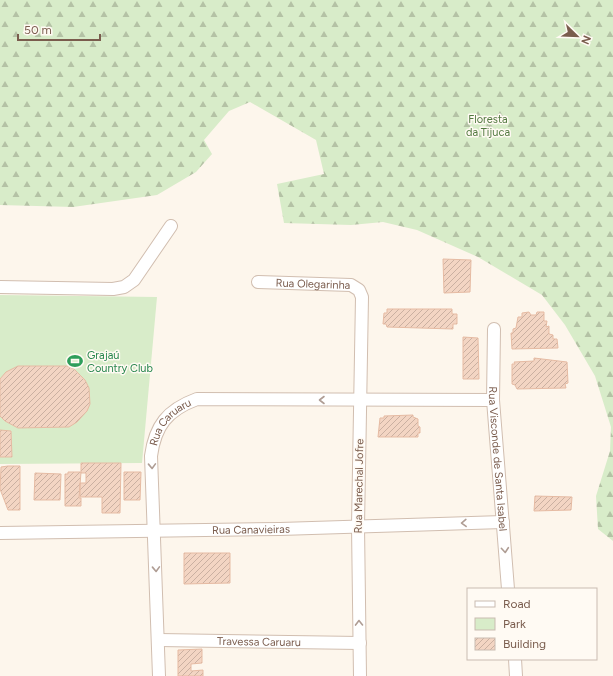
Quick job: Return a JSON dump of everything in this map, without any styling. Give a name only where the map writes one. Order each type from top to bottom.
[{"type":"street","points":[[0,287],[113,289],[124,287],[134,280],[171,226]]},
{"type":"street","name":"Rua Olegarinha","points":[[258,282],[351,285],[359,290],[362,297]]},
{"type":"street","name":"Rua Marechal Jofre","points":[[360,676],[358,526],[362,297]]},
{"type":"street","name":"Rua Visconde de Santa Isabel","points":[[494,329],[493,400],[508,588]]},
{"type":"street","name":"Rua Caruaru","points":[[159,676],[151,456],[153,440],[167,416],[175,409],[196,399],[493,400]]},
{"type":"street","name":"Rua Canavieiras","points":[[0,533],[503,522]]},
{"type":"street","name":"Travessa Caruaru","points":[[158,640],[360,643]]},
{"type":"street","points":[[514,660],[516,676]]},
{"type":"green space","name":"Floresta da Tijuca","points":[[0,0],[613,0],[613,541],[598,529],[596,496],[610,451],[611,427],[595,376],[565,325],[542,295],[478,257],[417,230],[383,222],[351,225],[284,223],[277,184],[324,174],[316,140],[250,102],[229,111],[204,140],[212,154],[196,172],[157,195],[73,207],[0,205]]},
{"type":"green space","name":"Grajaú Country Club","points":[[0,295],[157,297],[142,463],[0,464]]},
{"type":"building","points":[[443,259],[471,260],[470,292],[444,293]]},
{"type":"building","points":[[387,309],[452,309],[452,314],[457,314],[457,324],[453,324],[453,329],[387,327],[386,324],[383,324],[384,313],[387,313]]},
{"type":"building","points":[[529,312],[531,315],[536,315],[537,312],[544,312],[544,321],[547,321],[546,327],[549,326],[549,334],[553,335],[553,339],[557,339],[558,348],[512,349],[511,333],[513,333],[513,329],[516,328],[518,317],[522,317],[522,313]]},
{"type":"building","points":[[463,337],[478,338],[479,379],[463,379]]},
{"type":"building","points":[[534,358],[567,362],[568,383],[565,384],[566,388],[517,389],[515,385],[512,384],[512,364],[515,364],[514,362],[534,361]]},
{"type":"building","points":[[18,366],[67,366],[74,369],[85,380],[89,388],[90,404],[87,411],[77,422],[69,427],[18,428],[5,421],[0,416],[0,379],[6,372]]},
{"type":"building","points":[[413,415],[413,417],[418,419],[418,426],[420,427],[418,437],[378,437],[380,418],[384,418],[384,416]]},
{"type":"building","points":[[0,430],[11,431],[12,457],[0,457]]},
{"type":"building","points":[[81,463],[121,463],[120,513],[102,513],[102,497],[80,497],[80,483],[86,483],[86,473],[81,473]]},
{"type":"building","points":[[20,466],[20,510],[8,510],[0,489],[1,467]]},
{"type":"building","points":[[68,472],[81,472],[79,498],[81,498],[81,506],[65,506],[65,474],[68,474]]},
{"type":"building","points":[[124,472],[141,472],[140,500],[124,500]]},
{"type":"building","points":[[35,473],[61,474],[60,500],[34,500]]},
{"type":"building","points":[[535,496],[572,497],[571,510],[534,511]]},
{"type":"building","points":[[184,553],[230,553],[230,583],[184,584]]},
{"type":"building","points":[[202,649],[202,663],[191,664],[191,671],[203,670],[203,676],[178,676],[178,650]]},
{"type":"place","name":"Grajaú Country Club","points":[[75,361]]}]
